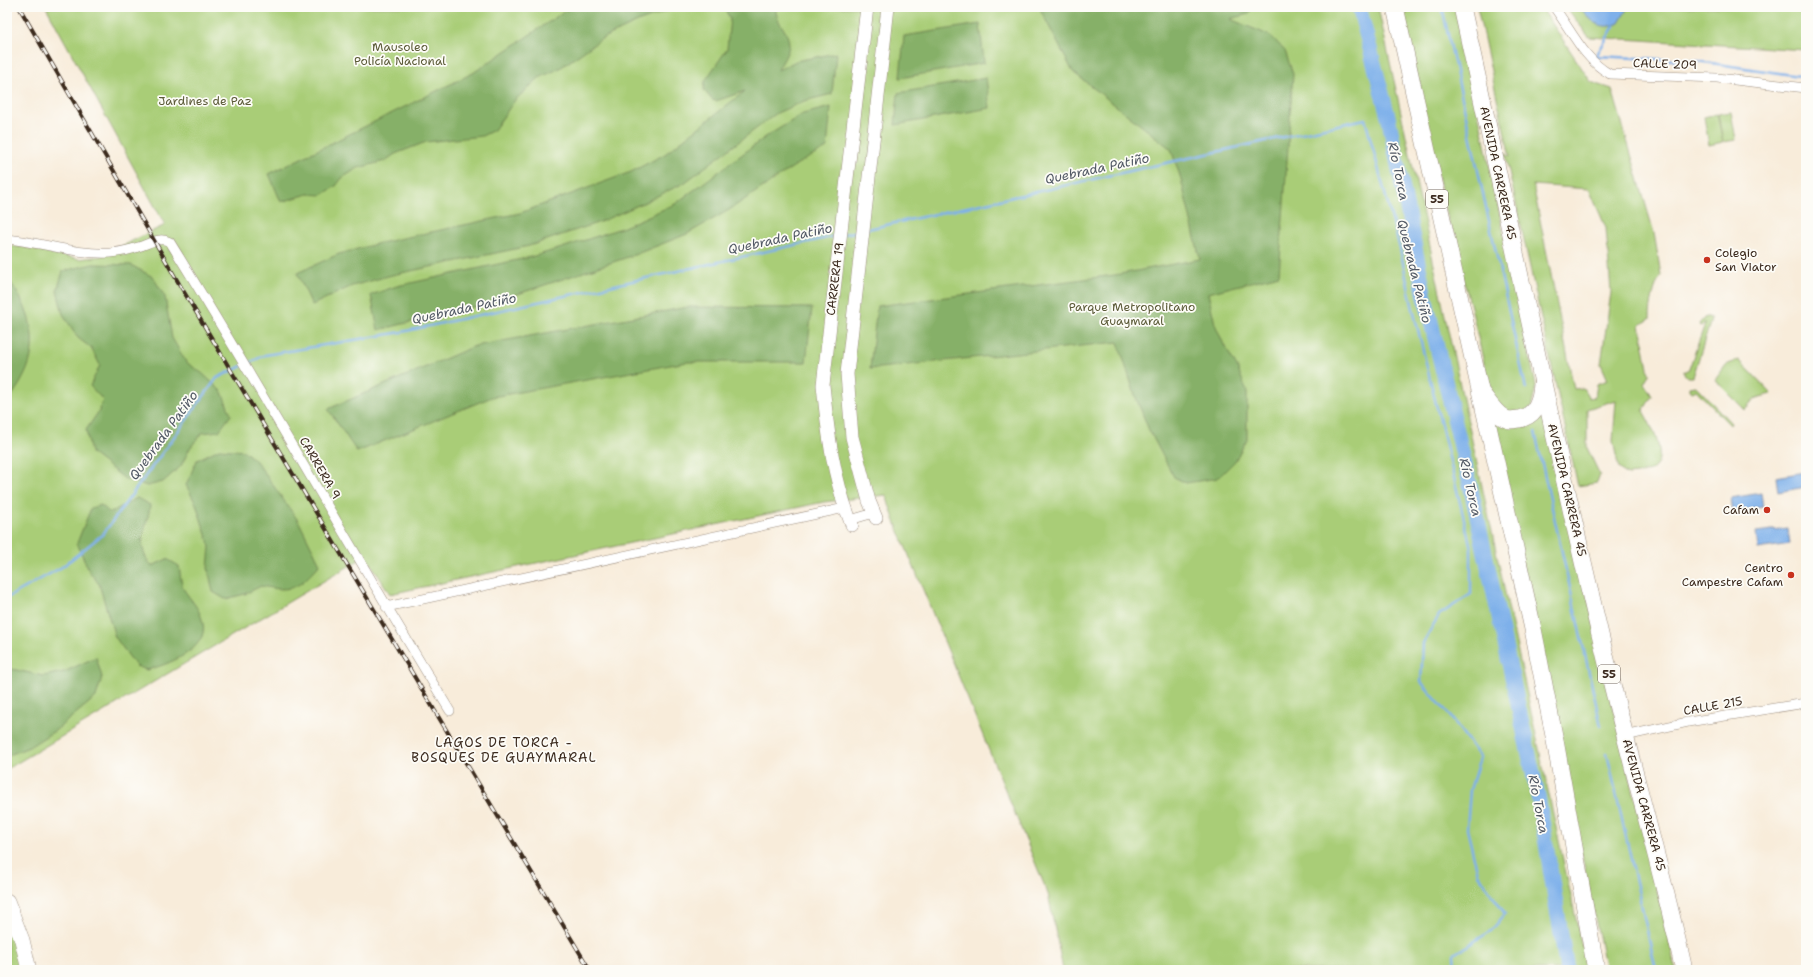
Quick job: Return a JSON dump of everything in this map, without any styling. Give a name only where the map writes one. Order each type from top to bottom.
[{"type":"highway","name":"55","points":[[1395,7],[1533,629],[1556,746],[1596,970]]},
{"type":"highway","name":"AVENIDA CARRERA 45","points":[[1462,7],[1576,529],[1625,736],[1663,879],[1684,970]]},
{"type":"highway","points":[[1480,391],[1497,413],[1504,418],[1509,420],[1525,418],[1534,412],[1539,402],[1543,376]]},
{"type":"main road","name":"CARRERA 19","points":[[849,517],[829,445],[823,385],[867,7]]},
{"type":"main road","name":"CARRERA 19","points":[[875,515],[852,438],[847,374],[888,7]]},
{"type":"main road","points":[[7,901],[22,940],[29,970]]},
{"type":"street","name":"CALLE 209","points":[[1554,7],[1591,61],[1610,74],[1716,78],[1806,88]]},
{"type":"street","name":"CARRERA 9","points":[[7,239],[27,241],[80,252],[111,252],[137,248],[155,240],[165,240],[170,242],[245,362],[386,607],[450,711]]},
{"type":"street","points":[[386,607],[849,517],[875,515]]},
{"type":"street","name":"CALLE 215","points":[[1625,736],[1688,722],[1806,703]]},
{"type":"green space","name":"Parque Metropolitano Guaymaral","points":[[46,7],[1378,7],[1587,970],[1063,970],[1048,894],[894,519],[886,495],[824,502],[390,594],[366,556],[7,769],[7,246],[23,247],[79,259],[101,256],[165,225]]},
{"type":"green space","points":[[571,7],[678,7],[640,21],[603,38],[560,68],[539,78],[515,100],[494,130],[482,136],[426,142],[395,154],[385,161],[358,168],[342,178],[336,186],[322,195],[308,194],[281,202],[269,174],[473,73]]},
{"type":"green space","points":[[723,7],[776,7],[777,17],[787,34],[789,44],[778,70],[796,61],[836,53],[832,94],[804,101],[777,113],[684,183],[600,222],[529,246],[392,275],[352,286],[312,305],[297,273],[339,254],[380,243],[520,213],[631,172],[665,154],[745,91],[716,101],[712,100],[704,90],[705,81],[727,49],[730,18]]},
{"type":"green space","points":[[1039,7],[1254,7],[1248,14],[1230,19],[1271,36],[1285,51],[1293,74],[1279,275],[1208,293],[1215,324],[1224,345],[1237,367],[1247,392],[1247,439],[1235,461],[1218,478],[1186,483],[1174,477],[1149,430],[1135,395],[1118,342],[870,369],[877,306],[1115,275],[1200,259],[1181,179],[1171,149],[1073,72]]},
{"type":"green space","points":[[1400,7],[1456,7],[1536,386],[1531,409],[1511,416],[1494,401],[1489,385],[1471,307],[1451,233]]},
{"type":"green space","points":[[1477,7],[1541,7],[1591,82],[1612,89],[1654,233],[1661,275],[1656,284],[1653,296],[1650,319],[1640,325],[1649,374],[1644,383],[1652,396],[1643,411],[1654,433],[1659,451],[1659,459],[1656,466],[1650,471],[1628,475],[1619,469],[1613,441],[1616,400],[1587,409],[1587,448],[1600,475],[1597,483],[1578,486],[1505,153],[1510,157]],"holes":[[[1533,185],[1589,189],[1606,228],[1611,292],[1601,364],[1608,380],[1597,384],[1595,397],[1589,398],[1583,388],[1574,389]]]},
{"type":"green space","points":[[1566,7],[1806,7],[1806,50],[1589,37]]},
{"type":"green space","points":[[980,24],[984,63],[900,78],[904,36]]},
{"type":"green space","points":[[986,78],[990,108],[895,125],[898,93]]},
{"type":"green space","points":[[831,107],[827,148],[799,163],[729,210],[687,234],[634,255],[497,301],[378,330],[371,295],[397,286],[531,257],[624,227],[675,204],[767,136],[803,114]]},
{"type":"green space","points":[[1731,112],[1736,140],[1723,142],[1718,114]]},
{"type":"green space","points":[[1717,114],[1723,142],[1709,145],[1704,117]]},
{"type":"green space","points":[[93,264],[131,265],[153,277],[165,297],[172,338],[186,362],[203,374],[222,392],[231,415],[219,431],[202,433],[190,448],[181,466],[163,482],[147,486],[125,479],[91,453],[86,430],[99,411],[103,400],[90,386],[100,365],[91,348],[78,338],[63,314],[57,291],[63,271]]},
{"type":"green space","points":[[7,278],[22,300],[27,313],[32,338],[32,351],[24,376],[7,402]]},
{"type":"green space","points":[[688,307],[812,308],[806,362],[687,362],[492,397],[357,452],[328,409],[475,346]]},
{"type":"green space","points":[[1705,317],[1709,317],[1711,320],[1693,377],[1687,377],[1683,372],[1689,369],[1705,324],[1700,326],[1699,324]]},
{"type":"green space","points":[[1739,360],[1772,394],[1756,398],[1745,410],[1715,380],[1726,365]]},
{"type":"green space","points":[[1696,386],[1731,423],[1730,425],[1696,390],[1691,392],[1689,390],[1689,387]]},
{"type":"green space","points":[[1542,406],[1676,970],[1606,970],[1490,416],[1504,423]]},
{"type":"green space","points":[[219,449],[244,451],[256,461],[299,522],[320,564],[306,579],[295,587],[281,589],[261,586],[245,594],[225,599],[213,592],[208,568],[210,547],[196,504],[186,485],[197,460]]},
{"type":"green space","points":[[137,498],[150,505],[142,544],[146,558],[152,566],[167,559],[179,566],[183,588],[197,608],[203,623],[203,633],[193,648],[175,660],[147,670],[136,666],[115,637],[99,584],[89,571],[77,543],[91,508],[101,505],[110,513]]},
{"type":"green space","points":[[96,657],[102,677],[96,697],[56,730],[29,747],[7,756],[7,673],[12,669],[43,676],[64,672]]},
{"type":"green space","points":[[7,926],[20,957],[21,970],[7,970]]},
{"type":"water","points":[[1580,7],[1627,7],[1627,9],[1619,23],[1602,26],[1592,21]]},
{"type":"water","points":[[1805,472],[1806,487],[1778,492],[1776,477]]},
{"type":"water","points":[[1761,493],[1763,507],[1733,512],[1731,498]]},
{"type":"water","points":[[1788,528],[1790,544],[1758,549],[1756,532]]},
{"type":"waterway","name":"Río Torca","points":[[1359,7],[1388,116],[1425,297],[1471,489],[1538,796],[1567,970]]},
{"type":"waterway","points":[[1442,7],[1526,389]]},
{"type":"waterway","points":[[1614,26],[1596,56],[1697,61],[1806,77]]},
{"type":"waterway","name":"Quebrada Patiño","points":[[868,229],[1365,119],[1400,249],[1412,305],[1471,548],[1471,594],[1439,615],[1423,643],[1421,682],[1450,716],[1480,757],[1470,790],[1467,829],[1478,874],[1505,914],[1491,931],[1454,954],[1455,970]]},
{"type":"waterway","name":"Quebrada Patiño","points":[[844,234],[859,231]]},
{"type":"waterway","name":"Quebrada Patiño","points":[[247,364],[265,355],[402,332],[836,236]]},
{"type":"waterway","name":"Quebrada Patiño","points":[[7,598],[62,567],[103,534],[217,378],[242,366]]},
{"type":"waterway","points":[[1535,432],[1601,726]]},
{"type":"waterway","points":[[1607,753],[1656,970]]},
{"type":"railway","points":[[19,7],[181,287],[590,970]]},
{"type":"place","name":"Colegio San Viator","points":[[1707,260]]},
{"type":"place","name":"Cafam","points":[[1767,510]]},
{"type":"place","name":"Centro Campestre Cafam","points":[[1791,575]]},
{"type":"district","name":"LAGOS DE TORCA - BOSQUES DE GUAYMARAL","points":[[504,750]]},
{"type":"park label","name":"Mausoleo Policía Nacional","points":[[400,54]]},
{"type":"park label","name":"Jardines de Paz","points":[[205,101]]}]
